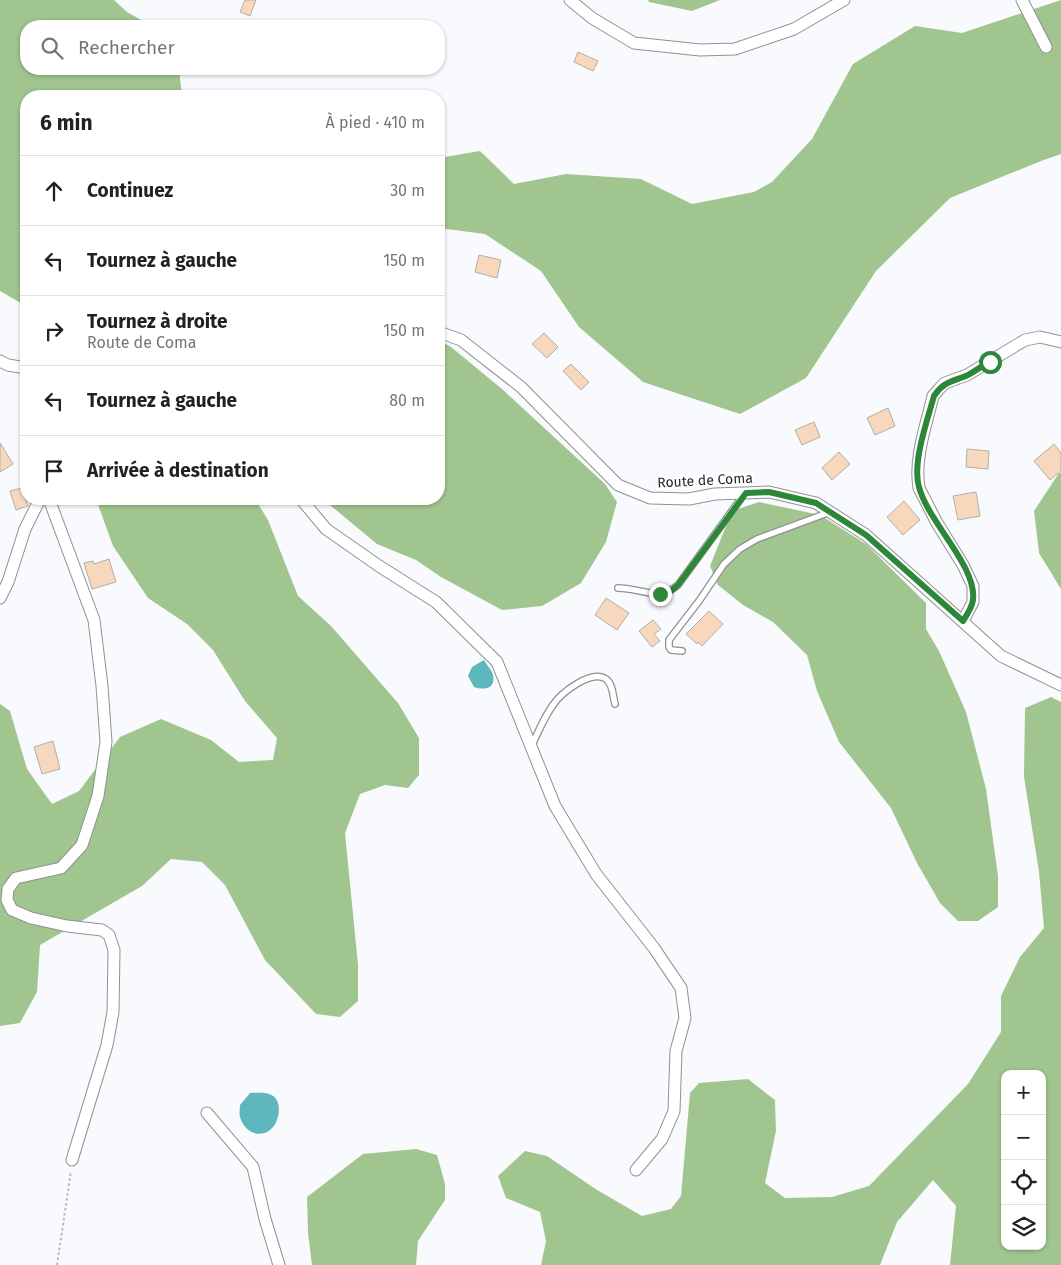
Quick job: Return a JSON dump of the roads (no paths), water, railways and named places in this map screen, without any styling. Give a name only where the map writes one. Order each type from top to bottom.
[{"type":"street","points":[[570,0],[592,18],[634,43],[700,50],[735,49],[794,29],[844,0]]},
{"type":"street","points":[[1022,0],[1046,46]]},
{"type":"street","name":"Route de Coma","points":[[445,334],[461,340],[521,387],[618,485],[650,498],[689,499],[715,494],[769,492],[816,503],[866,535],[1001,656],[1061,686]]},
{"type":"street","points":[[963,621],[973,602],[974,586],[919,488],[916,470],[934,396],[945,383],[967,375],[1025,340],[1040,337],[1061,342]]},
{"type":"street","points":[[0,361],[8,365],[20,367]]},
{"type":"street","points":[[0,598],[8,582],[25,529],[37,505]]},
{"type":"street","points":[[51,505],[94,620],[102,686],[106,742],[98,796],[82,845],[61,868],[16,878],[8,889],[7,900],[12,910],[31,918],[67,926],[102,930],[109,936],[114,950],[113,1012],[107,1045],[72,1160]]},
{"type":"street","points":[[306,505],[326,529],[436,602],[497,662],[555,806],[596,874],[654,948],[681,988],[685,1018],[676,1051],[674,1111],[662,1139],[636,1170]]},
{"type":"street","points":[[207,1113],[253,1167],[265,1219],[279,1265]]},
{"type":"lane","points":[[618,588],[629,588],[660,594],[671,591],[678,585],[746,493]]},
{"type":"lane","points":[[682,651],[671,650],[669,647],[670,640],[724,564],[740,549],[757,539],[830,512]]},
{"type":"lane","points":[[531,747],[553,704],[568,689],[584,680],[598,676],[606,679],[611,686],[615,704]]},
{"type":"water","points":[[484,660],[492,673],[493,684],[488,688],[474,687],[468,676],[472,667]]},
{"type":"water","points":[[250,1093],[267,1093],[274,1096],[279,1105],[276,1122],[265,1133],[256,1134],[248,1130],[240,1117],[240,1105]]}]
